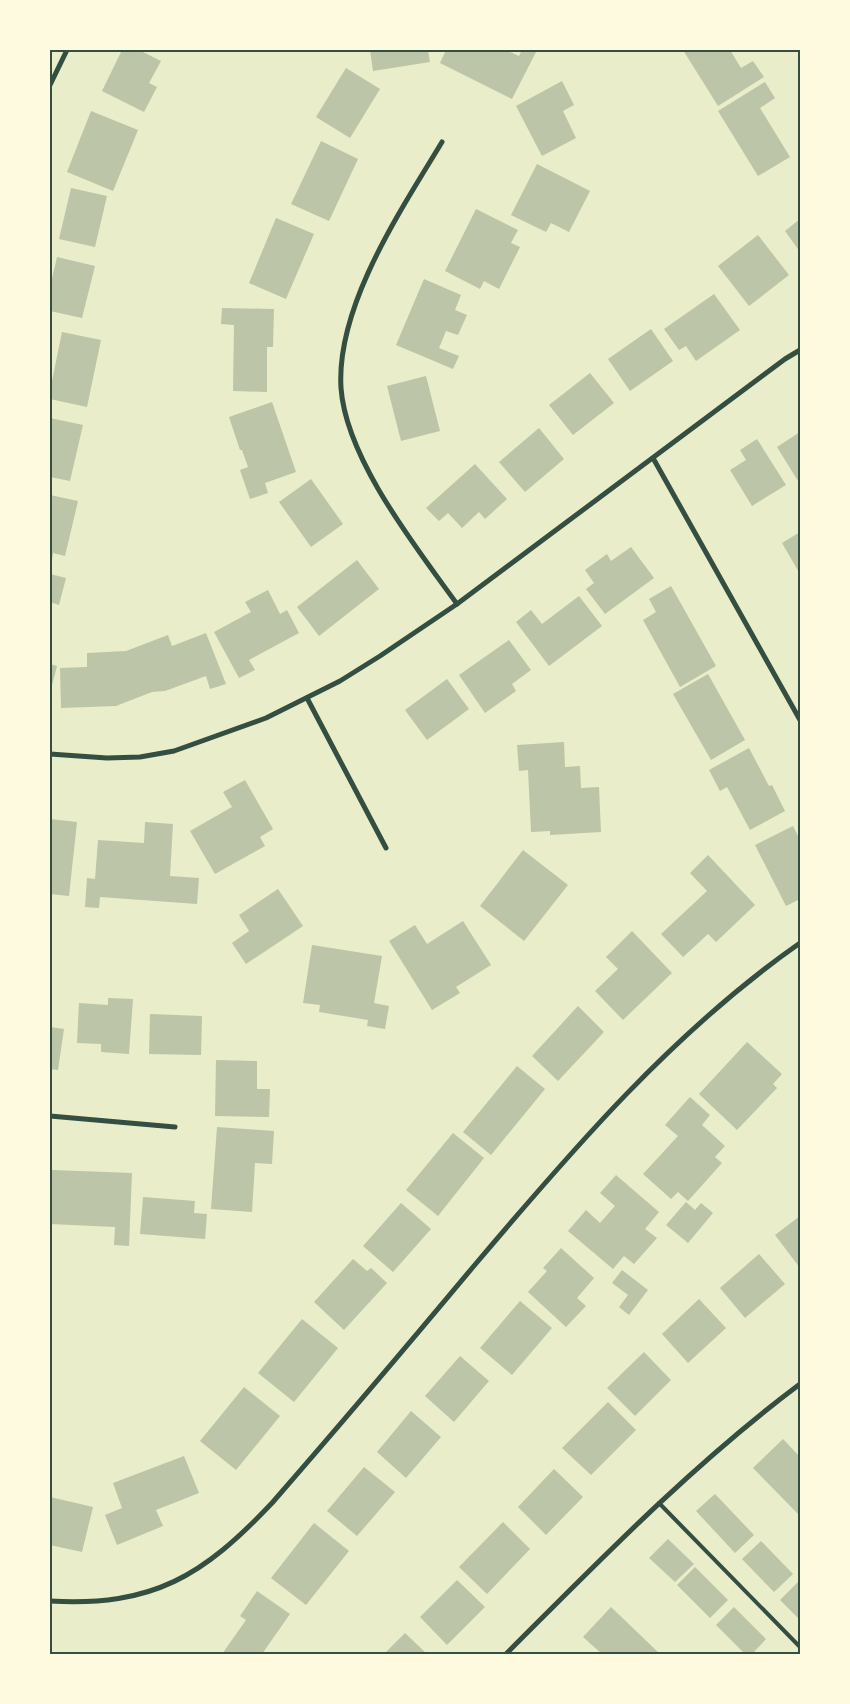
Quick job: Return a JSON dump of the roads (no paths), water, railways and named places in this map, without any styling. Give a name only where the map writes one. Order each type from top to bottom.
[{"type":"street","points":[[50,86],[67,50]]},
{"type":"street","points":[[442,142],[398,216],[351,314],[341,360],[341,390],[348,424],[363,460],[412,541],[457,604]]},
{"type":"street","points":[[50,754],[107,758],[140,757],[174,751],[266,718],[340,681],[457,604],[785,359],[800,350]]},
{"type":"street","points":[[653,458],[800,720]]},
{"type":"street","points":[[307,698],[386,848]]},
{"type":"street","points":[[50,1601],[78,1603],[112,1600],[144,1594],[190,1573],[218,1554],[247,1530],[569,1156],[670,1051],[708,1015],[747,982],[800,943]]},
{"type":"street","points":[[50,1116],[175,1127]]},
{"type":"street","points":[[506,1654],[704,1461],[760,1414],[800,1384]]},
{"type":"lane","points":[[659,1504],[800,1647]]}]
